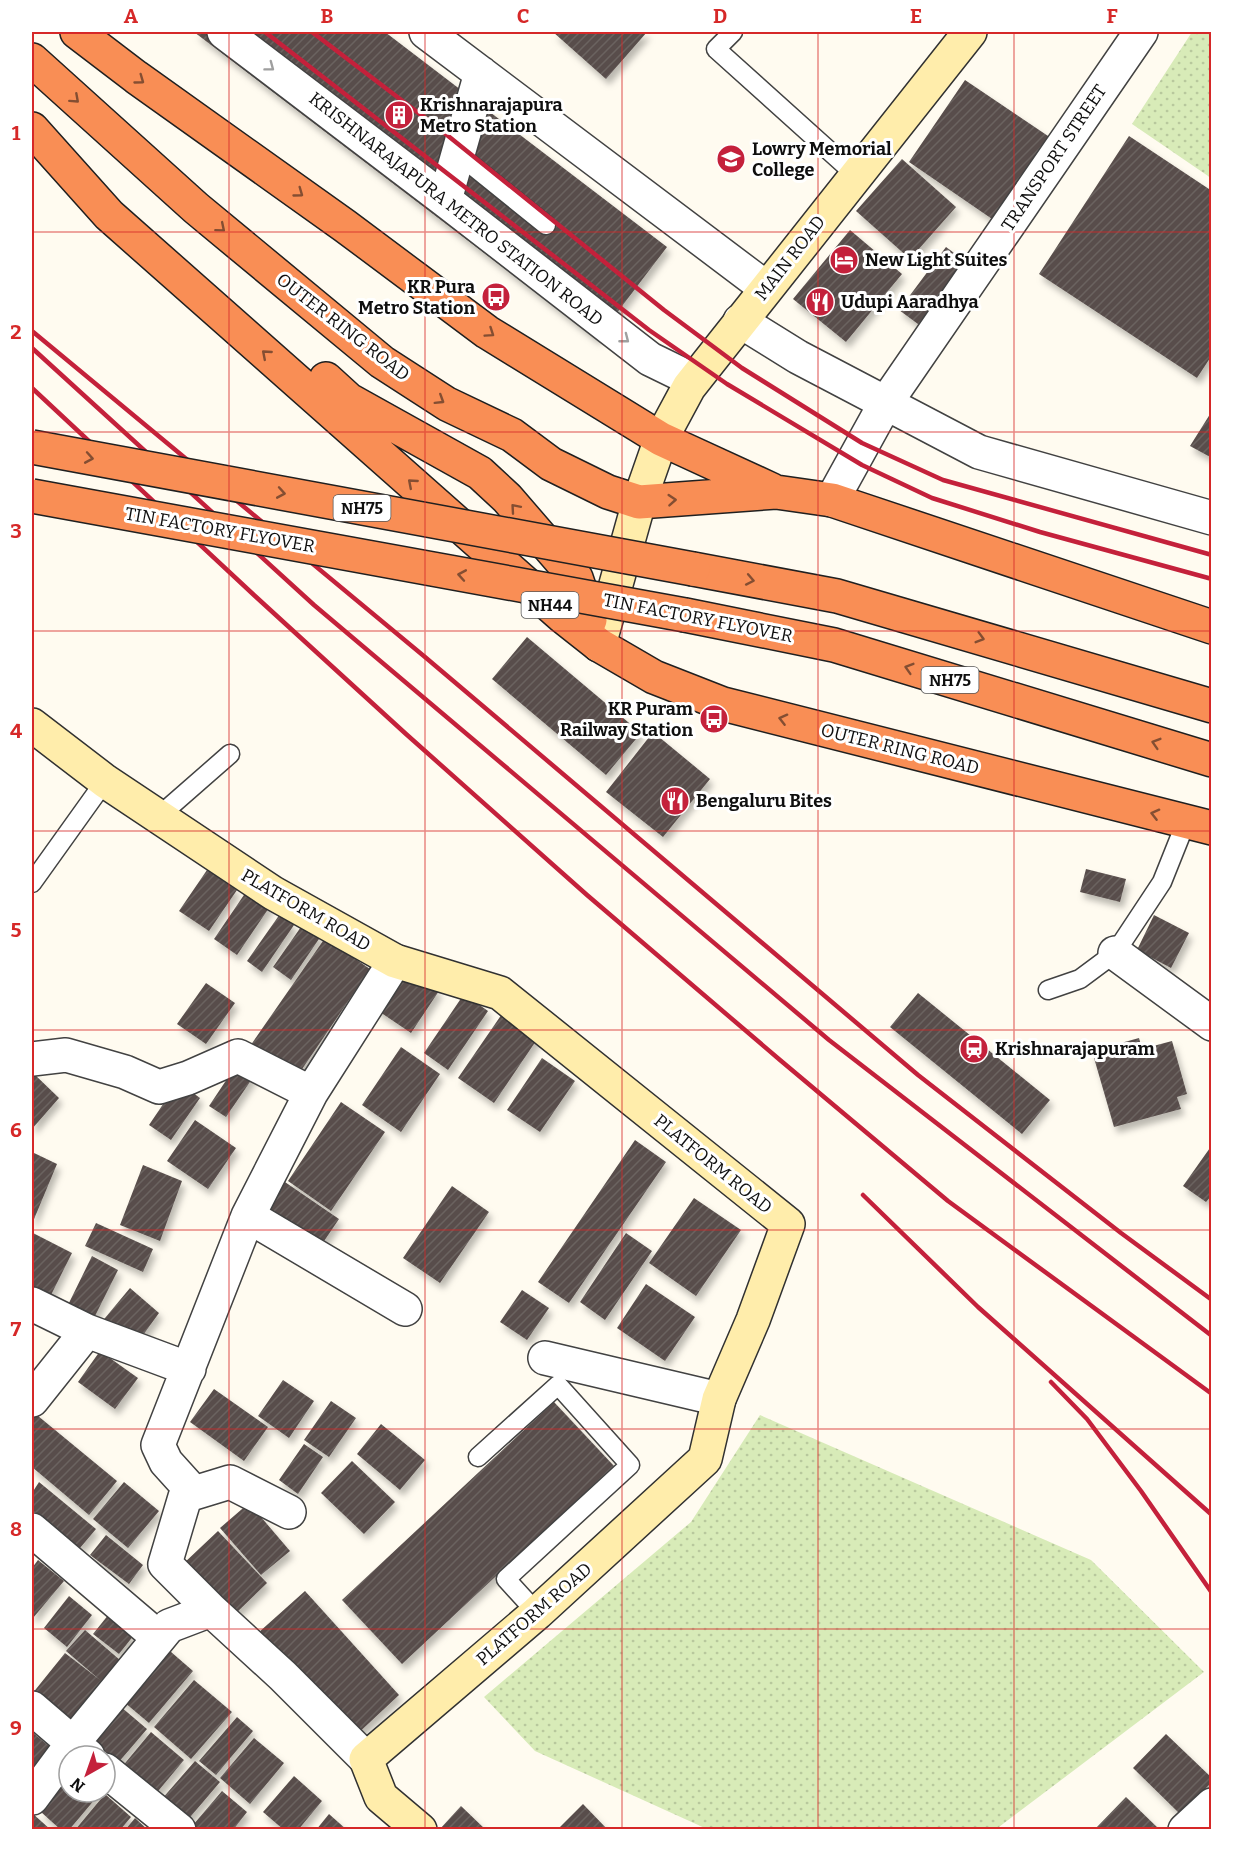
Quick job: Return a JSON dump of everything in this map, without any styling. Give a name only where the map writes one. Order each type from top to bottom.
[{"type":"highway","name":"OUTER RING ROAD","points":[[77,32],[136,77],[336,219],[487,332],[661,439],[776,492]]},
{"type":"highway","name":"OUTER RING ROAD","points":[[32,60],[196,207],[382,363],[447,404],[512,435],[551,464],[608,492],[639,502],[776,492],[832,500],[1211,626]]},
{"type":"highway","name":"OUTER RING ROAD","points":[[32,129],[109,215],[561,615],[599,645],[654,677],[723,704],[1199,825]]},
{"type":"highway","name":"OUTER RING ROAD","points":[[200,296],[255,316],[349,400],[480,473],[507,498],[576,578],[599,645]]},
{"type":"highway","name":"NH75","points":[[32,447],[837,596],[1212,706]]},
{"type":"highway","name":"TIN FACTORY FLYOVER","points":[[32,496],[685,615],[834,645],[1212,760]]},
{"type":"street","name":"KRISHNARAJAPURA METRO STATION ROAD","points":[[224,32],[650,359],[693,380]]},
{"type":"street","points":[[426,32],[766,288]]},
{"type":"street","name":"MAIN ROAD","points":[[599,645],[639,502],[661,439],[693,380],[970,32]]},
{"type":"street","name":"TRANSPORT STREET","points":[[832,500],[885,404],[1141,32]]},
{"type":"street","points":[[445,200],[481,73]]},
{"type":"street","points":[[740,321],[798,357],[980,453],[1212,518]]},
{"type":"street","name":"PLATFORM ROAD","points":[[32,725],[105,781],[273,894],[395,961],[500,993],[788,1224],[753,1320],[719,1399],[705,1459],[537,1613],[366,1759]]},
{"type":"street","points":[[1114,953],[1212,1024]]},
{"type":"street","points":[[194,1493],[166,1462],[158,1445],[248,1216],[311,1093],[395,961]]},
{"type":"street","points":[[32,1059],[66,1055],[125,1072],[159,1087],[188,1078],[238,1056],[311,1093]]},
{"type":"street","points":[[248,1216],[405,1309]]},
{"type":"street","points":[[32,1304],[87,1331],[189,1369]]},
{"type":"street","points":[[32,1400],[87,1331]]},
{"type":"street","points":[[546,1358],[719,1399]]},
{"type":"street","points":[[289,1512],[230,1482],[194,1493],[185,1497],[165,1564],[366,1759],[381,1797],[420,1830]]},
{"type":"street","points":[[32,1530],[159,1638]]},
{"type":"street","points":[[84,1744],[169,1626],[211,1610]]},
{"type":"street","points":[[32,1708],[73,1744]]},
{"type":"street","points":[[32,1798],[57,1773]]},
{"type":"street","points":[[117,1780],[179,1830]]},
{"type":"street","points":[[1185,1830],[1212,1805]]},
{"type":"lane","points":[[733,32],[716,49],[856,175]]},
{"type":"lane","points":[[458,154],[546,225]]},
{"type":"lane","points":[[158,816],[230,754]]},
{"type":"lane","points":[[32,884],[105,781]]},
{"type":"lane","points":[[1048,990],[1080,979],[1114,953],[1199,825]]},
{"type":"lane","points":[[478,1457],[558,1385],[630,1465],[506,1579],[537,1613]]},
{"type":"green space","points":[[1192,32],[1211,32],[1211,178],[1132,124]]},
{"type":"green space","points":[[760,1415],[1091,1560],[1204,1672],[995,1830],[707,1829],[535,1751],[484,1697],[691,1522]]},
{"type":"building","name":"Krishnarajapura Metro Station","points":[[194,32],[385,32],[667,247],[597,339]]},
{"type":"building","points":[[553,32],[647,32],[606,79]]},
{"type":"building","points":[[965,80],[1051,138],[995,221],[909,162]]},
{"type":"building","points":[[1129,136],[1212,191],[1212,355],[1197,378],[1039,274]]},
{"type":"building","points":[[902,159],[956,207],[910,259],[856,211]]},
{"type":"building","points":[[850,230],[902,274],[846,342],[793,299]]},
{"type":"building","points":[[946,247],[969,264],[922,327],[899,310]]},
{"type":"building","points":[[1212,411],[1212,458],[1190,446]]},
{"type":"building","points":[[527,637],[641,733],[606,775],[492,679]]},
{"type":"building","points":[[653,732],[710,779],[663,837],[606,792]]},
{"type":"building","points":[[1086,869],[1126,879],[1120,902],[1080,892]]},
{"type":"building","points":[[207,870],[237,890],[209,931],[179,911]]},
{"type":"building","points":[[248,889],[271,905],[237,955],[214,939]]},
{"type":"building","points":[[280,914],[294,925],[262,972],[247,961]]},
{"type":"building","points":[[1154,915],[1189,933],[1171,968],[1137,950]]},
{"type":"building","points":[[303,924],[321,936],[291,980],[273,967]]},
{"type":"building","points":[[325,938],[370,969],[294,1081],[248,1049]]},
{"type":"building","points":[[403,966],[439,991],[411,1033],[374,1008]]},
{"type":"building","points":[[206,983],[235,1003],[206,1044],[177,1024]]},
{"type":"building","points":[[918,993],[1050,1100],[1022,1134],[890,1027]]},
{"type":"building","points":[[464,994],[488,1011],[448,1070],[424,1053]]},
{"type":"building","points":[[504,1011],[540,1035],[494,1103],[458,1078]]},
{"type":"building","points":[[1139,1038],[1142,1049],[1172,1041],[1187,1094],[1177,1097],[1181,1109],[1114,1127],[1092,1051]]},
{"type":"building","points":[[401,1047],[440,1074],[401,1132],[362,1105]]},
{"type":"building","points":[[542,1058],[575,1081],[540,1132],[507,1110]]},
{"type":"building","points":[[237,1064],[254,1076],[226,1117],[209,1106]]},
{"type":"building","points":[[32,1072],[59,1098],[32,1129]]},
{"type":"building","points":[[178,1082],[200,1098],[171,1140],[149,1125]]},
{"type":"building","points":[[341,1102],[385,1132],[331,1211],[288,1181]]},
{"type":"building","points":[[195,1120],[236,1148],[208,1189],[167,1161]]},
{"type":"building","points":[[635,1140],[666,1162],[569,1303],[538,1282]]},
{"type":"building","points":[[1212,1145],[1212,1195],[1206,1202],[1183,1186]]},
{"type":"building","points":[[32,1152],[57,1164],[32,1224]]},
{"type":"building","points":[[143,1165],[182,1181],[160,1241],[120,1225]]},
{"type":"building","points":[[282,1180],[339,1219],[318,1250],[261,1211]]},
{"type":"building","points":[[452,1186],[489,1212],[440,1283],[403,1258]]},
{"type":"building","points":[[694,1198],[741,1230],[696,1296],[649,1263]]},
{"type":"building","points":[[96,1223],[153,1249],[143,1272],[85,1246]]},
{"type":"building","points":[[33,1233],[72,1253],[45,1307],[32,1300]]},
{"type":"building","points":[[626,1233],[652,1251],[605,1320],[580,1302]]},
{"type":"building","points":[[92,1256],[118,1270],[92,1322],[66,1309]]},
{"type":"building","points":[[646,1284],[695,1317],[665,1361],[617,1328]]},
{"type":"building","points":[[130,1288],[159,1313],[138,1342],[100,1324]]},
{"type":"building","points":[[522,1290],[549,1308],[527,1340],[500,1322]]},
{"type":"building","points":[[100,1351],[138,1378],[115,1409],[78,1382]]},
{"type":"building","points":[[283,1380],[314,1401],[289,1438],[258,1416]]},
{"type":"building","points":[[214,1389],[268,1427],[244,1461],[190,1422]]},
{"type":"building","points":[[331,1401],[356,1418],[329,1457],[304,1440]]},
{"type":"building","points":[[554,1402],[614,1466],[402,1664],[342,1600]]},
{"type":"building","points":[[32,1411],[117,1481],[89,1515],[32,1467]]},
{"type":"building","points":[[381,1424],[425,1460],[400,1490],[357,1454]]},
{"type":"building","points":[[304,1444],[323,1457],[298,1494],[279,1480]]},
{"type":"building","points":[[352,1461],[395,1502],[364,1534],[321,1493]]},
{"type":"building","points":[[39,1482],[96,1529],[80,1548],[32,1510],[32,1493]]},
{"type":"building","points":[[124,1482],[159,1511],[128,1548],[93,1519]]},
{"type":"building","points":[[249,1503],[290,1551],[261,1575],[220,1528]]},
{"type":"building","points":[[218,1531],[267,1583],[233,1616],[183,1564]]},
{"type":"building","points":[[106,1535],[143,1565],[129,1584],[90,1555]]},
{"type":"building","points":[[38,1560],[64,1581],[33,1618],[32,1568]]},
{"type":"building","points":[[305,1591],[399,1695],[353,1738],[258,1633]]},
{"type":"building","points":[[69,1596],[92,1615],[67,1647],[44,1628]]},
{"type":"building","points":[[109,1614],[134,1635],[119,1654],[93,1634]]},
{"type":"building","points":[[85,1630],[120,1660],[102,1682],[105,1685],[70,1727],[32,1694],[65,1653],[100,1680],[66,1651]]},
{"type":"building","points":[[163,1645],[193,1671],[149,1723],[118,1697]]},
{"type":"building","points":[[194,1680],[232,1712],[191,1759],[154,1727]]},
{"type":"building","points":[[114,1701],[147,1729],[117,1764],[117,1744],[81,1744],[79,1742]]},
{"type":"building","points":[[237,1717],[253,1731],[216,1775],[199,1761]]},
{"type":"building","points":[[32,1732],[56,1752],[32,1781]]},
{"type":"building","points":[[151,1732],[184,1760],[154,1796],[121,1768]]},
{"type":"building","points":[[1166,1734],[1212,1778],[1212,1782],[1180,1814],[1133,1768]]},
{"type":"building","points":[[254,1738],[284,1763],[250,1804],[220,1778]]},
{"type":"building","points":[[195,1761],[220,1782],[186,1822],[161,1800]]},
{"type":"building","points":[[294,1776],[322,1801],[298,1830],[284,1830],[263,1812]]},
{"type":"building","points":[[222,1791],[247,1812],[233,1830],[199,1830],[193,1825]]},
{"type":"building","points":[[57,1793],[57,1804],[91,1804],[69,1830],[61,1830],[41,1812]]},
{"type":"building","points":[[1126,1797],[1160,1830],[1098,1830],[1096,1828]]},
{"type":"building","points":[[97,1804],[116,1804],[131,1817],[120,1830],[75,1830]]},
{"type":"building","points":[[583,1804],[608,1830],[557,1830]]},
{"type":"building","points":[[461,1806],[486,1830],[439,1830]]},
{"type":"building","points":[[32,1813],[51,1830],[32,1830]]},
{"type":"building","points":[[329,1814],[347,1830],[316,1830]]},
{"type":"building","points":[[135,1818],[148,1830],[125,1830]]},
{"type":"railway","points":[[265,32],[649,330],[727,384],[862,465],[932,498],[1040,532],[1212,579]]},
{"type":"railway","points":[[312,32],[442,131],[664,310],[742,368],[862,443],[943,480],[1212,555]]},
{"type":"railway","points":[[32,331],[425,657],[918,1075],[1121,1233],[1212,1300]]},
{"type":"railway","points":[[32,348],[314,605],[829,1040],[1212,1336]]},
{"type":"railway","points":[[32,388],[406,734],[587,895],[780,1060],[948,1201],[1212,1394]]},
{"type":"railway","points":[[863,1195],[978,1307],[1212,1515]]},
{"type":"railway","points":[[1051,1382],[1087,1419],[1141,1491],[1212,1593]]},
{"type":"place","name":"Krishnarajapura Metro Station","points":[[399,115]]},
{"type":"place","name":"Lowry Memorial College","points":[[731,159]]},
{"type":"place","name":"New Light Suites","points":[[844,260]]},
{"type":"place","name":"KR Pura Metro Station","points":[[496,297]]},
{"type":"place","name":"Udupi Aaradhya","points":[[820,302]]},
{"type":"place","name":"KR Puram Railway Station","points":[[714,719]]},
{"type":"place","name":"Bengaluru Bites","points":[[675,801]]},
{"type":"place","name":"Krishnarajapuram","points":[[974,1049]]}]
